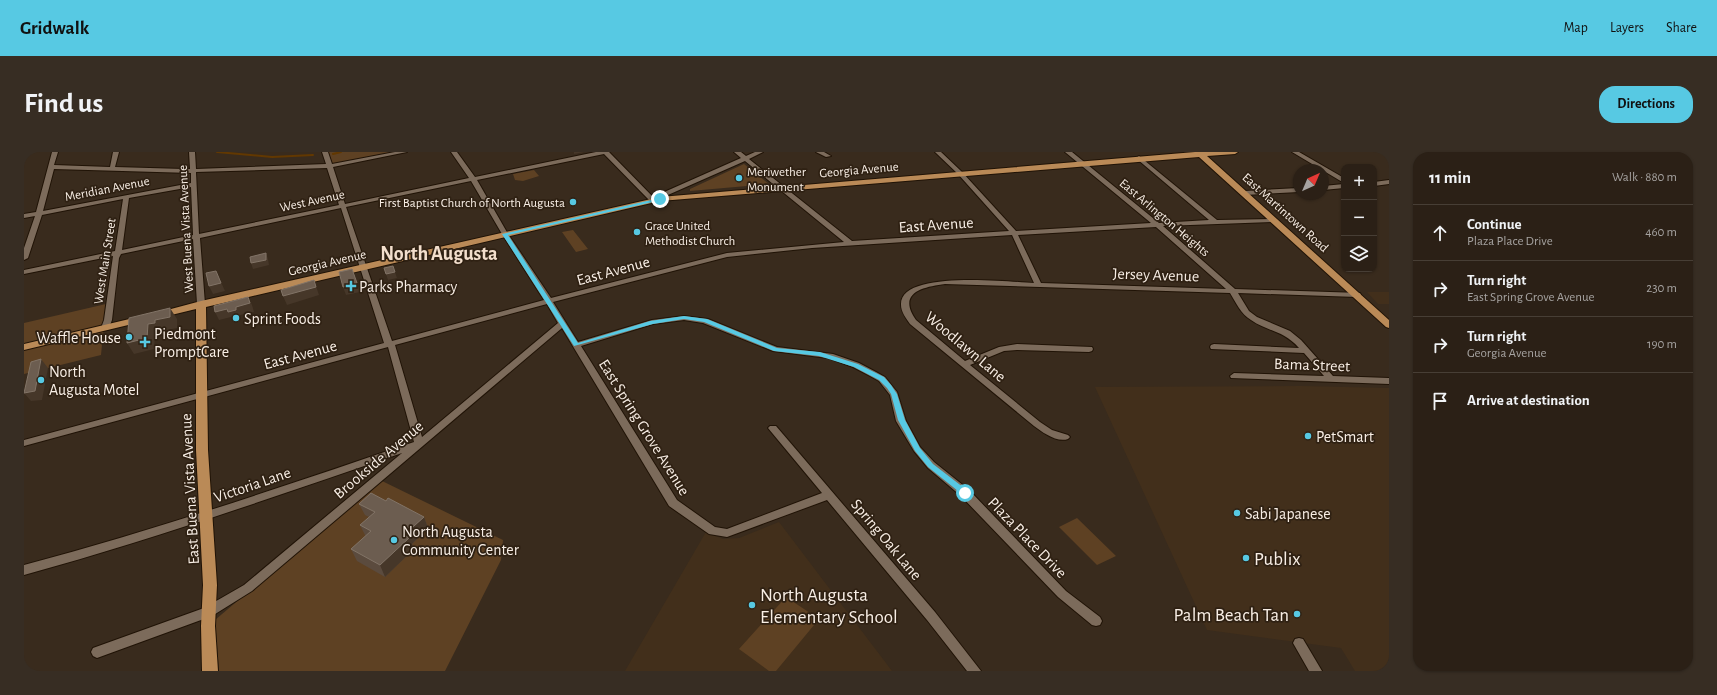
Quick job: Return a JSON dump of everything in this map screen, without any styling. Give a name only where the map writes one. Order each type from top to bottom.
[{"type":"main road","name":"Georgia Avenue","points":[[24,347],[201,304],[652,200],[1139,158],[1235,152]]},
{"type":"main road","name":"East Martintown Road","points":[[1202,153],[1218,164],[1217,168],[1389,325]]},
{"type":"main road","name":"East Buena Vista Avenue","points":[[201,304],[201,396],[210,585],[208,612],[210,671]]},
{"type":"street","points":[[24,258],[39,213],[56,152]]},
{"type":"street","points":[[112,169],[116,152]]},
{"type":"street","name":"West Buena Vista Avenue","points":[[192,152],[201,304]]},
{"type":"street","points":[[326,152],[362,267],[390,345],[419,444]]},
{"type":"street","points":[[52,167],[194,171],[330,166],[404,152]]},
{"type":"street","name":"East Spring Grove Avenue","points":[[454,152],[473,179],[505,234],[563,323],[673,503],[705,526],[717,532],[733,532],[829,495]]},
{"type":"street","points":[[605,152],[652,200],[760,152]]},
{"type":"street","name":"West Avenue","points":[[24,272],[605,152]]},
{"type":"street","points":[[738,152],[850,243]]},
{"type":"street","points":[[819,152],[828,156]]},
{"type":"street","points":[[938,152],[1014,233],[1038,284]]},
{"type":"street","name":"East Arlington Heights","points":[[1068,152],[1232,290],[1246,312],[1254,319],[1287,333],[1298,342],[1331,379]]},
{"type":"street","points":[[1295,152],[1341,179]]},
{"type":"street","points":[[1139,158],[1216,222]]},
{"type":"street","points":[[1377,184],[1389,182]]},
{"type":"street","name":"Meridian Avenue","points":[[24,216],[195,184]]},
{"type":"street","points":[[1329,187],[1341,186]]},
{"type":"street","points":[[1245,193],[1293,190]]},
{"type":"street","name":"West Main Street","points":[[105,328],[108,320],[115,258],[118,253],[126,197]]},
{"type":"street","name":"East Avenue","points":[[24,443],[549,301],[726,255],[850,243],[1156,225],[1274,220]]},
{"type":"street","name":"Jersey Avenue","points":[[955,282],[1357,295]]},
{"type":"street","name":"Woodlawn Lane","points":[[955,282],[932,283],[916,288],[907,297],[905,308],[913,322],[1042,428],[1065,437]]},
{"type":"street","name":"Plaza Place Drive","points":[[576,345],[652,322],[672,318],[690,318],[720,326],[776,349],[820,354],[856,365],[873,374],[882,379],[894,394],[901,420],[918,449],[931,466],[965,493],[1062,594],[1096,621]]},
{"type":"street","name":"Brookside Avenue","points":[[97,652],[208,612],[248,588],[563,323]]},
{"type":"street","points":[[964,364],[1002,349],[1016,347],[1089,349]]},
{"type":"street","points":[[1214,347],[1306,351]]},
{"type":"street","name":"Bama Street","points":[[1234,376],[1389,381]]},
{"type":"street","name":"Spring Oak Lane","points":[[773,428],[975,671]]},
{"type":"street","name":"Victoria Lane","points":[[24,570],[102,549],[206,516],[419,444]]},
{"type":"street","points":[[1299,643],[1316,671]]},
{"type":"shaded area","points":[[328,152],[392,152],[332,164]]},
{"type":"shaded area","points":[[744,164],[769,184],[690,191],[690,189]]},
{"type":"shaded area","points":[[534,170],[539,176],[523,181],[515,180],[513,174]]},
{"type":"shaded area","points":[[573,230],[588,249],[576,252],[562,232]]},
{"type":"shaded area","points":[[1367,292],[1389,292],[1389,304],[1378,304]]},
{"type":"shaded area","points":[[106,304],[101,355],[24,374],[24,323]]},
{"type":"shaded area","points":[[1300,386],[1389,388],[1389,671],[1355,671],[1341,648],[1207,630],[1095,387]]},
{"type":"shaded area","points":[[380,480],[503,540],[501,560],[445,671],[219,671],[215,620]]},
{"type":"shaded area","points":[[1077,518],[1116,556],[1097,565],[1059,527]]},
{"type":"shaded area","name":"North Augusta Elementary School","points":[[779,522],[892,671],[625,671],[706,532],[723,539],[739,538]]},
{"type":"shaded area","points":[[786,597],[819,619],[776,671],[769,671],[739,649]]},
{"type":"building","points":[[266,253],[266,260],[251,263],[250,257]]},
{"type":"building","points":[[393,266],[395,272],[386,274],[384,268]]},
{"type":"building","points":[[352,269],[357,283],[343,287],[339,272]]},
{"type":"building","points":[[216,271],[221,283],[209,286],[206,273]]},
{"type":"building","points":[[314,280],[316,287],[283,296],[281,290]]},
{"type":"building","points":[[248,297],[250,303],[236,307],[236,310],[228,312],[227,309],[215,312],[214,306]]},
{"type":"building","points":[[170,308],[170,317],[155,320],[155,323],[148,324],[147,338],[127,343],[129,318]]},
{"type":"building","points":[[41,359],[35,391],[24,393],[31,362]]},
{"type":"building","name":"North Augusta Community Center","points":[[371,493],[386,501],[388,498],[424,517],[404,535],[409,538],[380,565],[351,549],[371,531],[360,525],[375,512],[359,504]]},
{"type":"waterway","points":[[217,152],[272,157],[313,155]]},
{"type":"waterway","points":[[333,154],[341,152]]},
{"type":"place","name":"Meriwether Monument","points":[[739,178]]},
{"type":"place","name":"First Baptist Church of North Augusta","points":[[573,202]]},
{"type":"place","name":"Grace United Methodist Church","points":[[637,232]]},
{"type":"place","name":"Parks Pharmacy","points":[[351,286]]},
{"type":"place","name":"Sprint Foods","points":[[236,318]]},
{"type":"place","name":"Waffle House","points":[[129,337]]},
{"type":"place","name":"Piedmont PromptCare","points":[[145,342]]},
{"type":"place","name":"North Augusta Motel","points":[[41,380]]},
{"type":"place","name":"PetSmart","points":[[1308,436]]},
{"type":"place","name":"Sabi Japanese","points":[[1237,513]]},
{"type":"place","name":"North Augusta Community Center","points":[[394,540]]},
{"type":"place","name":"Publix","points":[[1246,558]]},
{"type":"place","name":"North Augusta Elementary School","points":[[752,605]]},
{"type":"place","name":"Palm Beach Tan","points":[[1297,614]]},
{"type":"district","name":"North Augusta","points":[[439,253]]},
{"type":"route","points":[[660,199],[505,234],[576,345],[652,322],[672,318],[684,318],[705,321],[720,326],[771,348],[830,356],[856,365],[882,379],[889,386],[894,394],[901,420],[918,449],[931,466],[965,493]]}]
